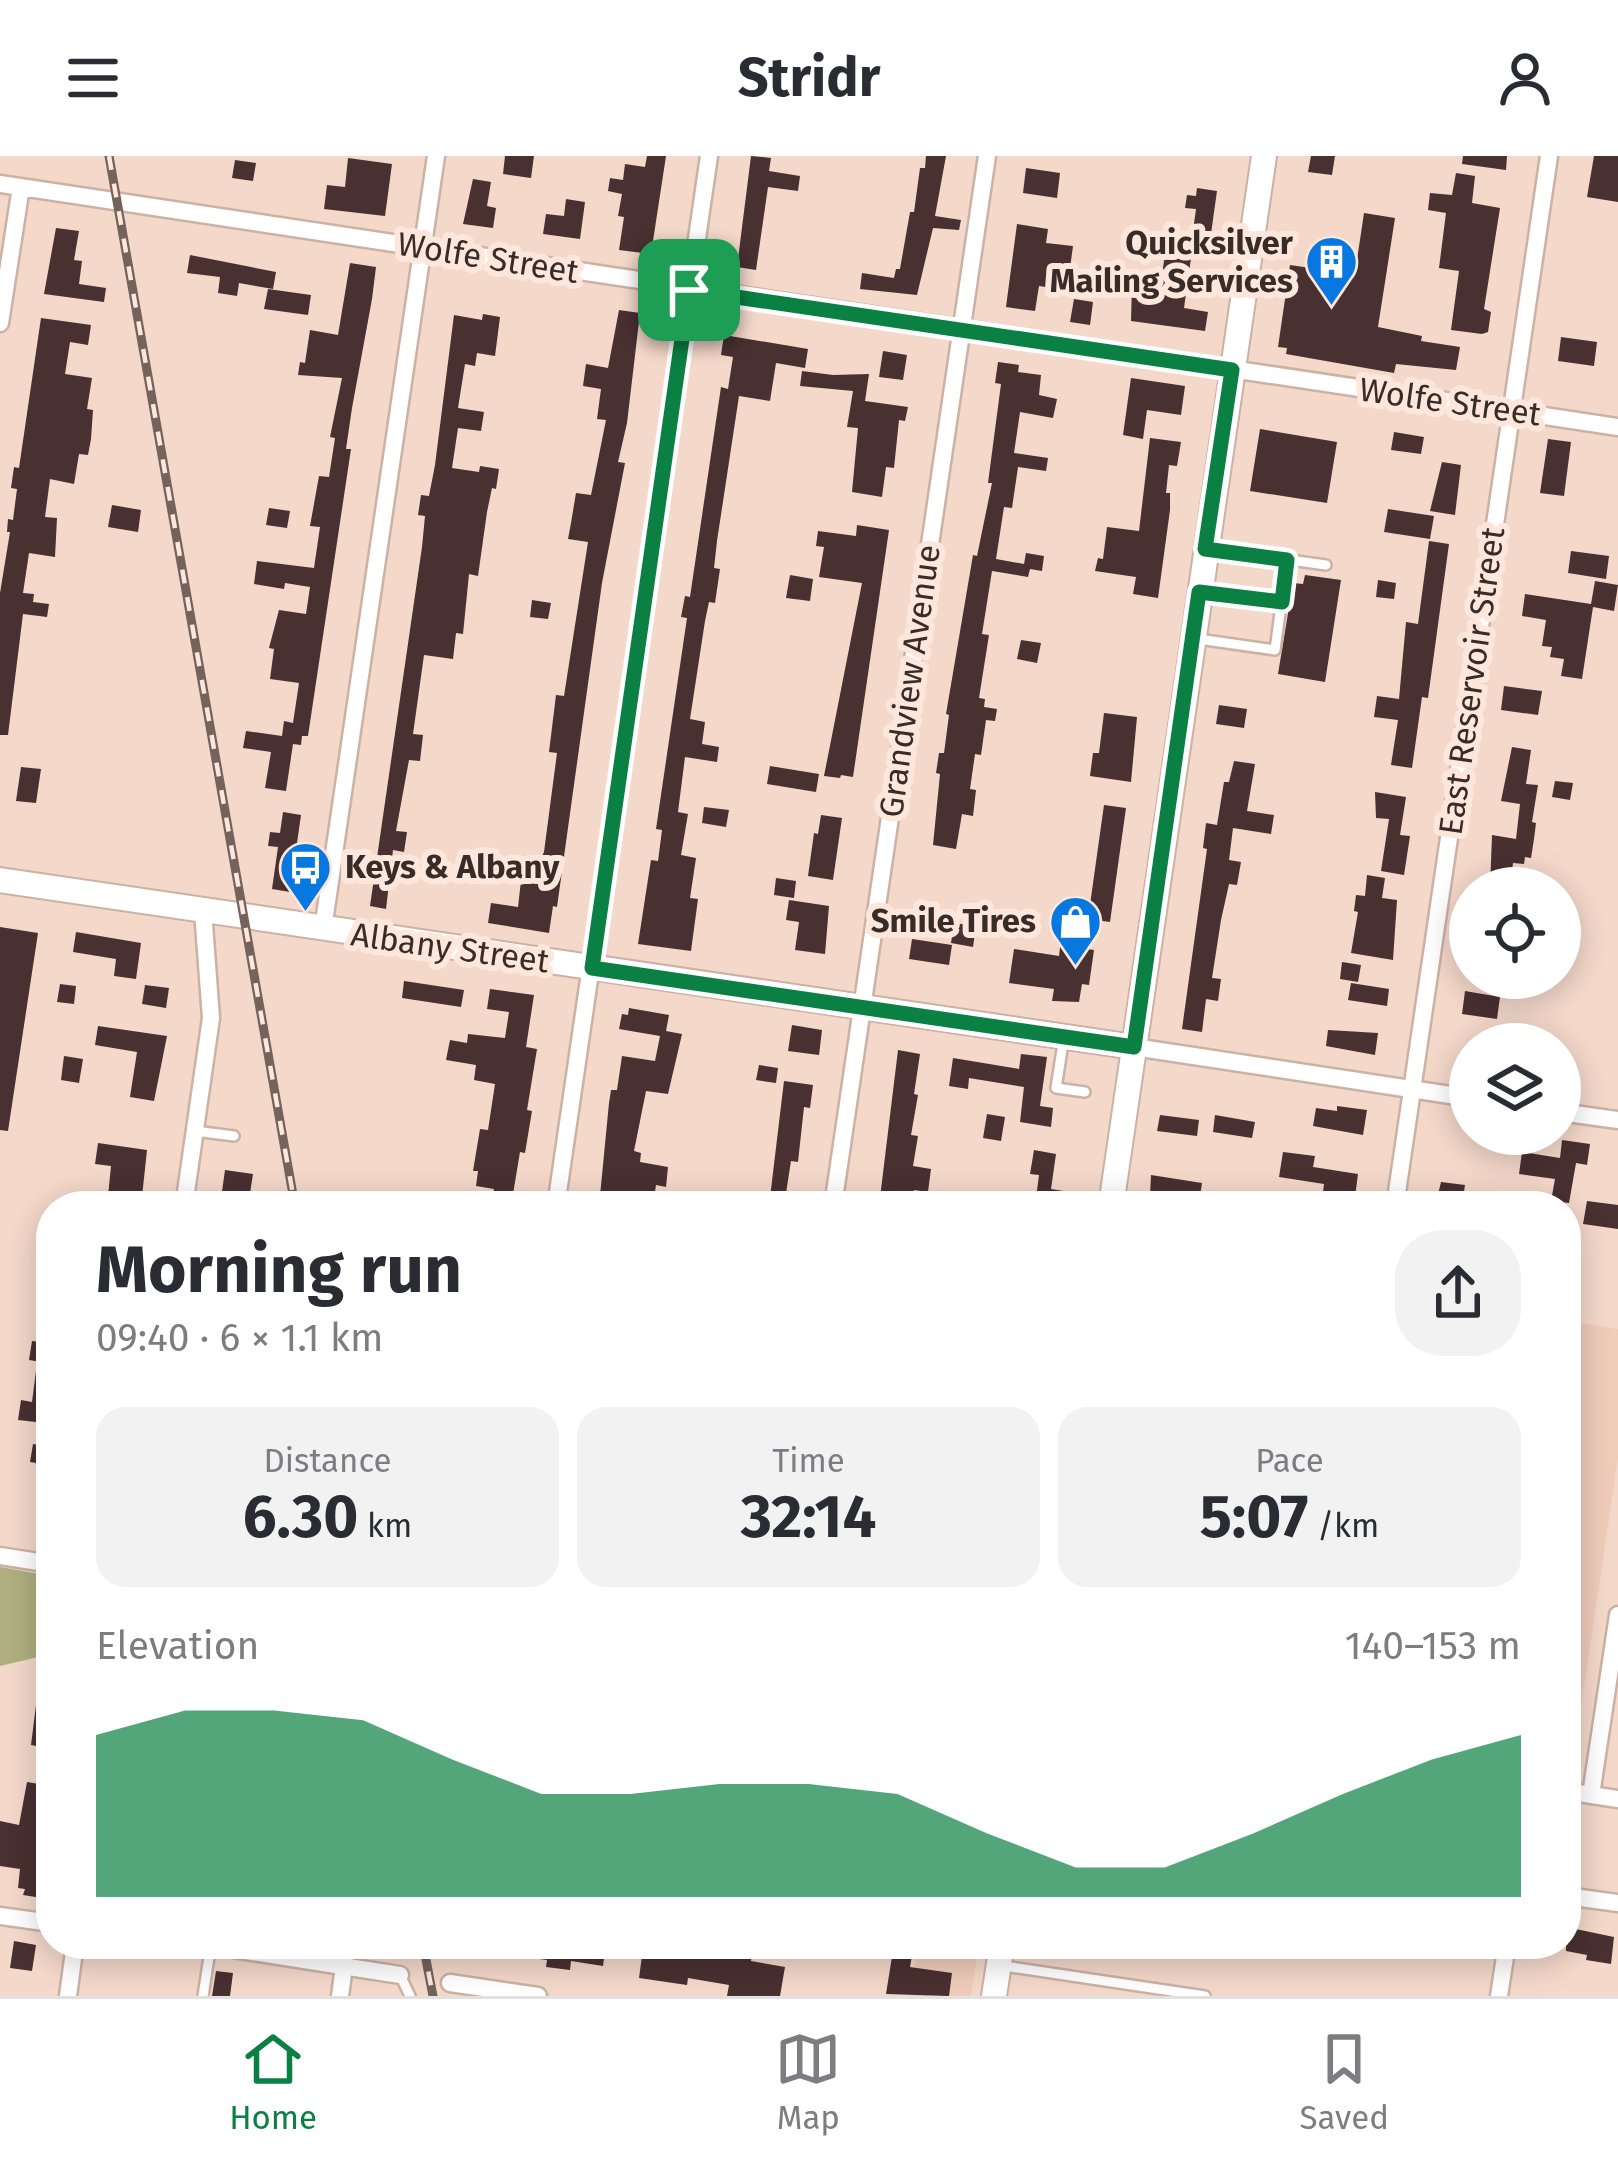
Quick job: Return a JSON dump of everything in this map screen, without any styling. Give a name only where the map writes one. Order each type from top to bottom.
[{"type":"street","points":[[323,929],[436,156]]},
{"type":"street","points":[[558,1191],[709,156]]},
{"type":"street","name":"Grandview Avenue","points":[[835,1191],[987,156]]},
{"type":"street","points":[[1113,1191],[1264,156]]},
{"type":"street","name":"East Reservoir Street","points":[[1397,1191],[1549,156]]},
{"type":"street","name":"Wolfe Street","points":[[0,184],[1618,427]]},
{"type":"street","points":[[0,323],[21,187]]},
{"type":"street","name":"Albany Street","points":[[0,880],[1449,1095]]},
{"type":"street","points":[[186,1191],[211,1018],[203,911]]},
{"type":"street","points":[[1581,1115],[1618,1120]]},
{"type":"street","points":[[0,1556],[36,1562]]},
{"type":"street","points":[[1592,1795],[1618,1615]]},
{"type":"street","points":[[1581,1793],[1618,1799]]},
{"type":"street","points":[[1581,1898],[1618,1903]]},
{"type":"street","points":[[0,1916],[36,1921]]},
{"type":"street","points":[[68,1996],[73,1959]]},
{"type":"street","points":[[296,1959],[400,1976]]},
{"type":"street","points":[[340,1996],[345,1959]]},
{"type":"street","points":[[994,1996],[999,1959]]},
{"type":"street","points":[[1499,1996],[1505,1959]]},
{"type":"street","points":[[450,1990],[538,1996]]},
{"type":"lane","points":[[1205,549],[1326,565]]},
{"type":"lane","points":[[1192,638],[1275,650],[1287,560]]},
{"type":"lane","points":[[1199,592],[1282,602]]},
{"type":"lane","points":[[1064,1037],[1056,1088],[1085,1092]]},
{"type":"lane","points":[[195,1131],[234,1136]]},
{"type":"lane","points":[[203,1996],[209,1959]]},
{"type":"lane","points":[[1020,1959],[1205,1996]]},
{"type":"lane","points":[[400,1976],[410,1996]]},
{"type":"shaded area","points":[[1581,1323],[1618,1329],[1618,1457],[1581,1707]]},
{"type":"shaded area","points":[[916,1959],[977,1959],[971,1996],[911,1996]]},
{"type":"green space","points":[[0,1567],[36,1573],[36,1658],[0,1666]]},
{"type":"building","points":[[505,156],[534,156],[531,178],[503,174]]},
{"type":"building","points":[[647,156],[666,156],[651,254],[619,250],[622,194],[608,191],[610,178],[623,180],[625,164],[645,167]]},
{"type":"building","points":[[751,156],[771,158],[769,171],[800,176],[798,191],[768,187],[756,270],[737,267]]},
{"type":"building","points":[[926,156],[946,156],[935,216],[961,220],[959,230],[933,228],[917,295],[860,289],[862,273],[894,278],[900,269]]},
{"type":"building","points":[[1311,156],[1335,156],[1332,175],[1308,172]]},
{"type":"building","points":[[1463,156],[1507,156],[1506,170],[1462,164]]},
{"type":"building","points":[[1594,156],[1618,156],[1618,202],[1587,197]]},
{"type":"building","points":[[348,158],[392,164],[385,216],[324,209],[327,185],[345,187]]},
{"type":"building","points":[[235,160],[256,163],[253,181],[232,178]]},
{"type":"building","points":[[1026,168],[1060,173],[1057,198],[1023,193]]},
{"type":"building","points":[[1456,173],[1475,176],[1472,203],[1500,208],[1484,309],[1491,312],[1488,332],[1482,334],[1451,330],[1459,271],[1439,268],[1446,213],[1428,210],[1430,193],[1452,195]]},
{"type":"building","points":[[473,179],[491,182],[487,206],[496,208],[493,228],[463,224]]},
{"type":"building","points":[[1197,188],[1217,191],[1209,248],[1191,246],[1196,209],[1185,208],[1187,195],[1196,196]]},
{"type":"building","points":[[566,199],[585,202],[580,239],[543,234],[546,214],[564,216]]},
{"type":"building","name":"Quicksilver Mailing Services","points":[[1364,213],[1395,218],[1378,327],[1460,347],[1456,370],[1396,364],[1394,373],[1286,354],[1287,348],[1278,347],[1290,265],[1325,270],[1328,256],[1357,260]]},
{"type":"building","points":[[1017,224],[1048,229],[1046,243],[1073,246],[1067,290],[1039,286],[1035,311],[1006,307]]},
{"type":"building","points":[[56,228],[79,231],[74,260],[82,261],[79,284],[106,288],[104,302],[44,294]]},
{"type":"building","points":[[1165,254],[1191,258],[1184,308],[1208,312],[1205,331],[1131,321],[1132,285],[1160,289]]},
{"type":"building","points":[[190,255],[276,272],[273,289],[239,283],[237,296],[218,293],[220,277],[187,273]]},
{"type":"building","points":[[350,263],[376,267],[308,736],[302,736],[301,745],[293,744],[286,791],[265,788],[271,752],[243,748],[246,731],[282,736],[284,721],[293,723],[299,683],[270,679],[274,649],[269,648],[279,610],[306,614],[310,587],[254,584],[257,561],[314,568],[320,527],[310,526],[319,476],[329,477],[335,438],[330,437],[342,378],[298,375],[300,362],[305,363],[310,330],[338,335]]},
{"type":"building","points":[[268,289],[311,295],[308,315],[264,309]]},
{"type":"building","points":[[1074,299],[1093,302],[1090,325],[1070,322]]},
{"type":"building","points":[[619,310],[640,313],[618,462],[625,463],[602,583],[557,907],[553,906],[549,933],[488,923],[491,903],[518,907],[524,855],[541,858],[544,852],[557,753],[549,752],[556,695],[564,696],[588,542],[568,539],[576,493],[591,495],[606,420],[597,419],[601,389],[583,386],[586,364],[608,368]]},
{"type":"building","points":[[483,314],[500,317],[495,356],[477,353],[475,366],[465,364],[458,408],[484,412],[481,431],[458,428],[452,468],[499,469],[496,489],[492,488],[487,512],[478,576],[469,574],[463,634],[456,633],[453,659],[424,655],[413,734],[423,735],[420,761],[409,760],[396,831],[407,832],[404,852],[393,850],[386,909],[370,906],[422,547],[421,495],[429,496],[435,465],[454,315],[482,320]]},
{"type":"building","points":[[41,318],[91,325],[88,345],[70,342],[65,374],[92,378],[87,409],[93,410],[91,439],[88,455],[79,454],[74,484],[50,479],[45,517],[57,518],[55,557],[29,553],[23,593],[34,594],[33,602],[49,604],[47,617],[23,614],[8,735],[0,735],[0,593],[8,519],[13,520],[17,489],[11,488],[14,467],[19,468]]},
{"type":"building","points":[[724,335],[808,349],[805,368],[776,363],[770,401],[739,396],[717,541],[714,568],[720,569],[715,603],[709,602],[690,719],[705,722],[702,744],[719,747],[717,762],[685,757],[678,812],[688,814],[681,855],[696,858],[690,898],[698,899],[691,951],[638,944],[651,860],[658,861],[662,830],[656,829],[687,618],[681,617],[685,596],[690,597],[721,387],[728,389],[733,357],[721,355]]},
{"type":"building","points":[[1561,337],[1597,342],[1594,366],[1558,361]]},
{"type":"building","points":[[883,351],[907,355],[903,380],[879,377]]},
{"type":"building","points":[[998,362],[1019,365],[1018,372],[1041,375],[1039,395],[1057,399],[1053,418],[1020,412],[1014,453],[1048,458],[1046,471],[1018,467],[1012,508],[1004,507],[996,559],[1024,564],[1026,553],[1044,556],[1042,571],[1030,569],[1028,577],[992,571],[979,698],[985,699],[984,707],[997,709],[995,721],[986,720],[981,755],[975,754],[970,789],[976,790],[973,816],[962,814],[956,849],[933,845],[940,774],[936,773],[939,753],[944,753],[946,714],[973,555],[977,556],[992,483],[988,483],[1001,384],[995,383]]},
{"type":"building","points":[[802,371],[869,374],[865,401],[908,407],[905,421],[899,420],[894,468],[886,467],[882,497],[852,492],[858,428],[847,427],[853,391],[800,386]]},
{"type":"building","points":[[1131,378],[1185,386],[1181,415],[1147,410],[1143,439],[1123,435]]},
{"type":"building","points":[[1260,429],[1337,442],[1327,503],[1250,491]]},
{"type":"building","points":[[1394,432],[1424,437],[1421,454],[1391,450]]},
{"type":"building","points":[[1150,438],[1181,442],[1177,466],[1169,465],[1166,493],[1170,493],[1170,510],[1158,598],[1133,594],[1136,577],[1095,571],[1098,558],[1103,559],[1107,527],[1139,531]]},
{"type":"building","points":[[1548,439],[1571,442],[1564,496],[1540,493]]},
{"type":"building","points":[[1442,462],[1461,465],[1455,515],[1430,511]]},
{"type":"building","points":[[112,505],[141,510],[138,532],[108,527]]},
{"type":"building","points":[[269,508],[290,511],[287,528],[266,525]]},
{"type":"building","points":[[1388,509],[1434,516],[1430,539],[1384,532]]},
{"type":"building","points":[[857,525],[889,530],[853,777],[840,778],[824,776],[862,583],[819,577],[824,547],[816,546],[818,531],[856,536]]},
{"type":"building","points":[[1429,541],[1449,544],[1428,698],[1422,697],[1412,768],[1391,765],[1398,720],[1374,717],[1377,696],[1399,699],[1406,622],[1418,624]]},
{"type":"building","points":[[1571,551],[1609,556],[1606,579],[1568,573]]},
{"type":"building","points":[[790,575],[813,579],[810,601],[786,598]]},
{"type":"building","points":[[1305,575],[1341,580],[1325,682],[1278,674],[1293,583],[1303,584]]},
{"type":"building","points":[[1378,580],[1396,583],[1394,599],[1376,597]]},
{"type":"building","points":[[1595,581],[1618,585],[1614,611],[1593,607],[1582,679],[1561,676],[1564,659],[1550,657],[1552,647],[1542,646],[1546,620],[1522,616],[1525,594],[1591,604]]},
{"type":"building","points":[[532,600],[551,603],[548,619],[530,617]]},
{"type":"building","points":[[1021,640],[1041,643],[1037,663],[1017,659]]},
{"type":"building","points":[[1504,686],[1542,691],[1538,715],[1501,710]]},
{"type":"building","points":[[1219,705],[1247,709],[1244,728],[1216,724]]},
{"type":"building","points":[[1104,713],[1137,717],[1131,782],[1090,776],[1093,753],[1099,753]]},
{"type":"building","points":[[1512,747],[1531,750],[1526,784],[1538,785],[1532,822],[1536,823],[1531,858],[1525,857],[1524,864],[1491,867],[1492,835],[1516,839],[1520,804],[1501,801]]},
{"type":"building","points":[[1234,761],[1255,764],[1247,811],[1274,815],[1271,834],[1233,828],[1229,860],[1241,862],[1237,885],[1229,884],[1221,920],[1212,978],[1221,979],[1218,1001],[1206,999],[1202,1032],[1182,1029],[1207,849],[1203,848],[1206,823],[1217,825],[1224,782],[1229,782]]},
{"type":"building","points":[[770,766],[819,774],[816,792],[767,784]]},
{"type":"building","points":[[21,767],[41,769],[36,803],[16,801]]},
{"type":"building","points":[[1555,781],[1573,783],[1570,800],[1552,797]]},
{"type":"building","points":[[1375,792],[1406,797],[1400,835],[1410,836],[1404,875],[1381,871],[1389,819],[1376,818]]},
{"type":"building","points":[[1104,805],[1126,808],[1110,922],[1088,919]]},
{"type":"building","points":[[704,807],[729,810],[726,827],[702,823]]},
{"type":"building","points":[[283,812],[301,815],[290,892],[272,889],[278,847],[268,846],[270,832],[280,833]]},
{"type":"building","points":[[821,815],[842,818],[833,880],[808,876]]},
{"type":"building","points":[[1367,875],[1385,878],[1382,898],[1397,900],[1393,960],[1351,953],[1356,895],[1365,896]]},
{"type":"building","points":[[776,878],[796,881],[794,898],[774,895]]},
{"type":"building","points":[[789,900],[829,906],[825,954],[795,950],[799,922],[786,920]]},
{"type":"building","points":[[954,923],[976,926],[973,947],[951,943]]},
{"type":"building","points":[[1063,923],[1076,925],[1073,947],[1094,950],[1089,985],[1082,984],[1079,1002],[1052,1001],[1054,989],[1009,983],[1014,949],[1059,956]]},
{"type":"building","points":[[0,927],[38,933],[8,1131],[0,1130]]},
{"type":"building","points":[[76,932],[141,943],[136,979],[114,976],[116,959],[73,952]]},
{"type":"building","points":[[912,939],[952,945],[949,965],[909,959]]},
{"type":"building","points":[[1342,962],[1361,965],[1358,982],[1340,979]]},
{"type":"building","points":[[404,981],[464,990],[461,1007],[402,998]]},
{"type":"building","points":[[1351,983],[1389,989],[1387,1006],[1348,1000]]},
{"type":"building","points":[[60,984],[76,986],[74,1004],[57,1002]]},
{"type":"building","points":[[145,985],[169,988],[166,1008],[142,1004]]},
{"type":"building","points":[[490,989],[534,995],[526,1047],[537,1049],[527,1110],[532,1111],[514,1191],[476,1186],[478,1171],[473,1171],[480,1129],[488,1130],[495,1084],[474,1080],[476,1065],[446,1060],[450,1040],[467,1043],[468,1034],[505,1038],[509,1012],[487,1009]]},
{"type":"building","points":[[1464,999],[1500,999],[1497,1019],[1462,1014]]},
{"type":"building","points":[[629,1008],[669,1015],[666,1031],[682,1034],[668,1094],[646,1091],[634,1151],[641,1153],[640,1162],[668,1167],[666,1187],[600,1191],[611,1090],[617,1090],[622,1056],[655,1061],[660,1036],[619,1029],[622,1014],[628,1015]]},
{"type":"building","points":[[792,1025],[822,1030],[819,1055],[788,1051]]},
{"type":"building","points":[[98,1026],[167,1036],[154,1101],[130,1097],[137,1052],[95,1045]]},
{"type":"building","points":[[1328,1030],[1378,1033],[1375,1055],[1326,1046]]},
{"type":"building","points":[[898,1050],[920,1054],[911,1135],[918,1136],[913,1166],[931,1169],[928,1191],[881,1191]]},
{"type":"building","points":[[1021,1054],[1047,1057],[1040,1106],[1053,1108],[1051,1127],[1020,1122],[1024,1087],[969,1078],[968,1089],[949,1086],[953,1058],[1019,1069]]},
{"type":"building","points":[[64,1056],[83,1059],[79,1083],[61,1080]]},
{"type":"building","points":[[759,1065],[778,1068],[776,1083],[756,1080]]},
{"type":"building","points":[[784,1081],[813,1085],[810,1108],[804,1107],[798,1162],[791,1161],[786,1191],[771,1191]]},
{"type":"building","points":[[1337,1106],[1367,1110],[1363,1135],[1313,1126],[1316,1108],[1337,1111]]},
{"type":"building","points":[[987,1114],[1005,1117],[1001,1141],[983,1138]]},
{"type":"building","points":[[1160,1115],[1199,1120],[1197,1136],[1157,1131]]},
{"type":"building","points":[[1215,1115],[1255,1122],[1252,1138],[1213,1132]]},
{"type":"building","points":[[98,1143],[147,1150],[143,1191],[108,1191],[111,1166],[95,1164]]},
{"type":"building","points":[[1581,1143],[1590,1144],[1587,1165],[1576,1163],[1571,1191],[1553,1191],[1555,1179],[1519,1174],[1522,1155],[1581,1155]]},
{"type":"building","points":[[1034,1150],[1056,1154],[1051,1189],[1064,1191],[1037,1191],[1039,1175],[1030,1174]]},
{"type":"building","points":[[1283,1152],[1315,1156],[1313,1167],[1358,1174],[1356,1191],[1323,1191],[1324,1184],[1279,1177]]},
{"type":"building","points":[[225,1170],[253,1174],[250,1191],[222,1191]]},
{"type":"building","points":[[1151,1175],[1202,1183],[1201,1191],[1150,1191]]},
{"type":"building","points":[[1441,1182],[1465,1185],[1464,1191],[1439,1191]]},
{"type":"building","points":[[1587,1201],[1618,1205],[1618,1229],[1583,1224]]},
{"type":"building","points":[[32,1341],[36,1341],[36,1361],[29,1360]]},
{"type":"building","points":[[36,1371],[36,1422],[18,1420],[21,1400],[32,1402]]},
{"type":"building","points":[[36,1705],[36,1746],[31,1745]]},
{"type":"building","points":[[27,1782],[36,1784],[36,1897],[23,1895],[25,1889],[18,1888],[20,1869],[0,1866],[0,1821],[19,1825]]},
{"type":"building","points":[[1581,1930],[1614,1937],[1611,1964],[1586,1960],[1587,1955],[1581,1954]]},
{"type":"building","points":[[14,1941],[36,1945],[32,1971],[10,1968]]},
{"type":"building","points":[[539,1959],[604,1959],[603,1966],[571,1961],[570,1970],[546,1967],[547,1960]]},
{"type":"building","points":[[642,1959],[751,1959],[785,1967],[780,1996],[727,1996],[729,1985],[688,1978],[687,1985],[639,1978]]},
{"type":"building","points":[[892,1959],[911,1959],[910,1967],[952,1973],[949,1996],[886,1994]]},
{"type":"building","points":[[216,1971],[233,1973],[230,1996],[212,1996]]},
{"type":"railway","points":[[109,156],[292,1191]]},
{"type":"railway","points":[[426,1959],[433,1996]]},
{"type":"place","name":"Quicksilver Mailing Services","points":[[1332,308]]},
{"type":"place","name":"Keys & Albany","points":[[306,913]]},
{"type":"place","name":"Smile Tires","points":[[1075,967]]},
{"type":"route","points":[[689,290],[1232,370],[1205,549],[1287,560],[1282,602],[1199,592],[1134,1047],[592,968],[689,290]]}]
